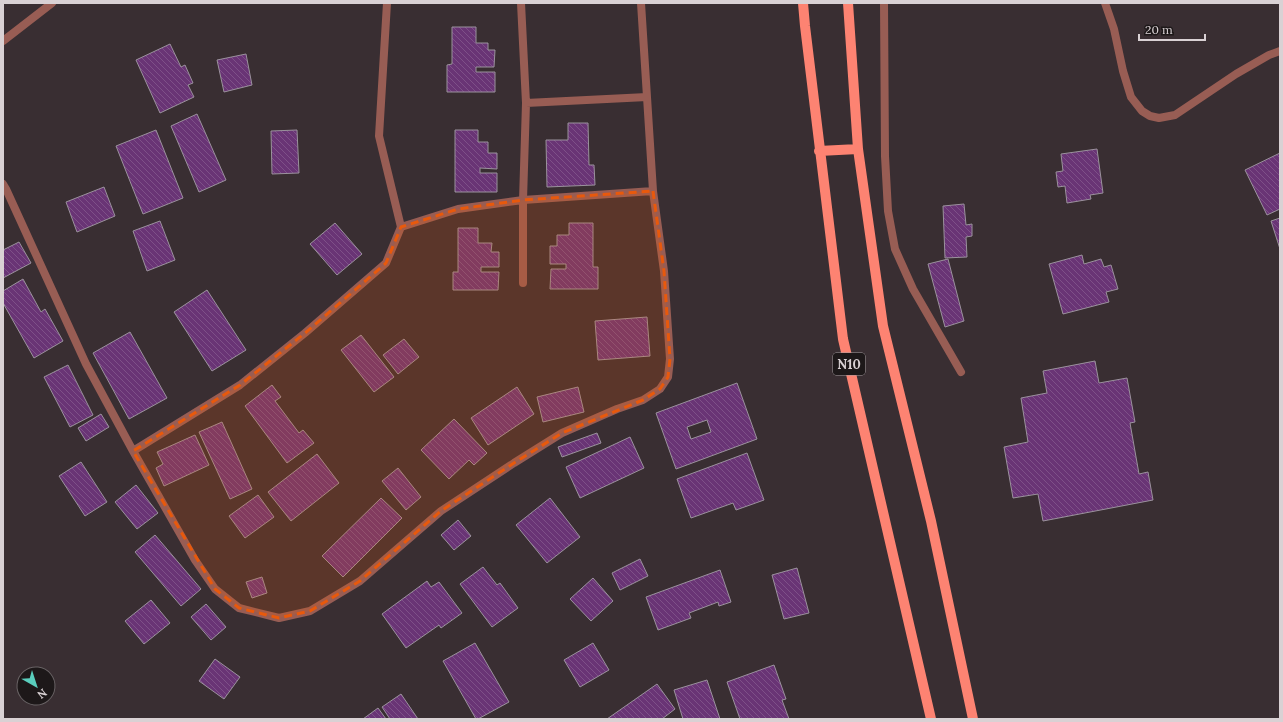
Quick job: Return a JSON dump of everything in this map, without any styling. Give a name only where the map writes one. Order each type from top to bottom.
[{"type":"main road","name":"N10","points":[[803,3],[804,26],[843,339],[931,719]]},
{"type":"main road","points":[[848,3],[858,149],[883,326],[931,522],[973,719]]},
{"type":"main road","points":[[819,150],[858,149]]},
{"type":"street","points":[[3,41],[52,3]]},
{"type":"street","points":[[133,451],[240,385],[305,333],[386,263],[401,227],[379,136],[387,3]]},
{"type":"street","points":[[521,3],[526,103],[523,200],[523,284]]},
{"type":"street","points":[[3,184],[86,364],[133,451],[195,560],[215,589],[239,608],[279,618],[310,611],[360,581],[441,511],[514,462],[562,433],[616,409],[643,400],[660,389],[668,377],[670,358],[664,271],[653,192],[641,3]]},
{"type":"street","points":[[884,3],[885,156],[888,211],[896,248],[913,289],[961,372]]},
{"type":"street","points":[[1105,3],[1114,29],[1122,71],[1131,96],[1142,112],[1150,116],[1159,118],[1175,115],[1236,74],[1269,55],[1280,52]]},
{"type":"street","points":[[526,103],[647,97]]},
{"type":"street","points":[[401,227],[458,209],[523,200],[653,192]]},
{"type":"highlighted area","points":[[653,191],[664,271],[670,359],[668,377],[660,389],[643,400],[562,433],[514,463],[441,511],[360,581],[310,611],[279,618],[239,608],[215,589],[133,451],[240,385],[305,333],[386,263],[401,227],[458,209],[523,200]]},
{"type":"building","points":[[452,27],[476,27],[476,43],[488,43],[488,50],[495,50],[494,67],[476,67],[476,72],[495,72],[495,92],[447,92],[447,65],[452,64]]},
{"type":"building","points":[[170,44],[181,67],[185,65],[193,83],[188,85],[194,97],[160,113],[136,60]]},
{"type":"building","points":[[246,54],[252,85],[224,92],[217,60]]},
{"type":"building","points":[[197,114],[226,180],[199,192],[171,126]]},
{"type":"building","points":[[568,123],[588,123],[589,165],[594,165],[595,185],[547,187],[546,140],[568,140]]},
{"type":"building","points":[[156,130],[183,198],[143,214],[116,146]]},
{"type":"building","points":[[297,130],[299,173],[272,174],[271,131]]},
{"type":"building","points":[[455,130],[478,130],[478,142],[488,142],[488,153],[497,153],[497,169],[480,168],[480,173],[497,173],[497,192],[455,192]]},
{"type":"building","points":[[1097,149],[1103,193],[1090,195],[1091,199],[1067,203],[1065,186],[1058,187],[1056,172],[1063,171],[1061,154]]},
{"type":"building","points":[[1280,153],[1280,209],[1267,215],[1245,170]]},
{"type":"building","points":[[104,187],[115,216],[77,232],[66,202]]},
{"type":"building","points":[[964,204],[966,225],[972,224],[972,236],[966,237],[967,257],[945,258],[943,206]]},
{"type":"building","points":[[1280,218],[1280,249],[1271,221]]},
{"type":"building","points":[[160,221],[175,260],[147,271],[133,231]]},
{"type":"building","points":[[335,223],[362,254],[337,275],[310,244]]},
{"type":"building","points":[[569,223],[593,223],[593,267],[598,267],[598,289],[550,289],[551,269],[566,269],[566,264],[550,264],[550,246],[557,246],[557,235],[569,235]]},
{"type":"building","points":[[458,228],[478,228],[478,243],[492,243],[491,252],[499,252],[499,267],[481,267],[481,272],[499,272],[498,290],[453,290],[453,272],[458,272]]},
{"type":"building","points":[[19,242],[31,263],[3,278],[3,250]]},
{"type":"building","points":[[1082,255],[1084,264],[1101,259],[1104,267],[1111,265],[1118,289],[1106,292],[1109,302],[1063,314],[1049,264]]},
{"type":"building","points":[[948,259],[964,321],[945,327],[928,264]]},
{"type":"building","points":[[23,279],[41,312],[45,309],[63,341],[34,358],[3,303],[3,291]]},
{"type":"building","points":[[207,290],[246,350],[212,371],[174,312]]},
{"type":"building","points":[[647,317],[650,356],[598,360],[595,321]]},
{"type":"building","points":[[130,332],[167,398],[129,419],[93,353]]},
{"type":"building","points":[[361,335],[394,377],[374,392],[341,350]]},
{"type":"building","points":[[404,339],[419,357],[398,374],[383,355]]},
{"type":"building","points":[[1095,361],[1099,383],[1127,378],[1135,422],[1130,423],[1139,474],[1148,472],[1153,500],[1043,521],[1038,494],[1013,498],[1004,447],[1028,442],[1021,398],[1047,393],[1043,371]]},
{"type":"building","points":[[68,365],[93,415],[70,427],[44,377]]},
{"type":"building","points":[[737,383],[757,439],[676,469],[656,413]],"holes":[[[707,420],[711,432],[691,439],[687,427]]]},
{"type":"building","points":[[272,385],[281,397],[275,401],[299,433],[303,430],[314,443],[287,463],[245,406]]},
{"type":"building","points":[[517,387],[534,414],[488,445],[471,418]]},
{"type":"building","points":[[578,387],[584,412],[543,422],[537,397]]},
{"type":"building","points":[[101,414],[109,427],[86,441],[78,428]]},
{"type":"building","points":[[454,419],[487,453],[474,465],[469,460],[449,479],[421,450]]},
{"type":"building","points":[[222,422],[252,489],[230,499],[199,432]]},
{"type":"building","points":[[597,433],[601,443],[562,457],[558,447]]},
{"type":"building","points":[[195,435],[209,465],[164,486],[156,468],[163,464],[157,452]]},
{"type":"building","points":[[630,437],[644,468],[580,498],[566,467]]},
{"type":"building","points":[[747,453],[764,500],[736,510],[733,503],[691,518],[677,479]]},
{"type":"building","points":[[317,454],[339,483],[291,521],[268,492]]},
{"type":"building","points":[[81,462],[107,502],[85,516],[59,476]]},
{"type":"building","points":[[398,468],[421,497],[406,510],[382,481]]},
{"type":"building","points":[[136,485],[158,513],[137,529],[115,502]]},
{"type":"building","points":[[258,495],[274,517],[245,538],[229,516]]},
{"type":"building","points":[[381,498],[402,518],[343,577],[322,556]]},
{"type":"building","points":[[550,498],[580,537],[547,563],[516,525]]},
{"type":"building","points":[[458,520],[471,536],[454,550],[441,535]]},
{"type":"building","points":[[155,535],[201,589],[181,606],[135,552]]},
{"type":"building","points":[[640,559],[648,576],[620,590],[612,573]]},
{"type":"building","points":[[483,567],[497,585],[500,583],[518,608],[492,627],[460,584]]},
{"type":"building","points":[[797,568],[809,613],[784,619],[772,575]]},
{"type":"building","points":[[720,570],[731,602],[719,606],[718,602],[689,613],[691,618],[658,630],[646,597]]},
{"type":"building","points":[[262,577],[267,593],[252,598],[246,582]]},
{"type":"building","points":[[593,578],[613,601],[591,621],[570,599]]},
{"type":"building","points":[[427,581],[431,587],[439,582],[462,613],[441,628],[439,625],[406,648],[382,614]]},
{"type":"building","points":[[151,600],[170,623],[144,644],[125,621]]},
{"type":"building","points":[[206,604],[226,627],[211,640],[191,617]]},
{"type":"building","points":[[475,643],[509,702],[478,719],[476,719],[443,661]]},
{"type":"building","points":[[593,643],[609,670],[580,687],[564,660]]},
{"type":"building","points":[[215,659],[240,677],[224,699],[199,681]]},
{"type":"building","points":[[774,665],[786,699],[782,700],[789,719],[740,719],[727,682]]},
{"type":"building","points":[[707,680],[720,719],[683,719],[674,690]]},
{"type":"building","points":[[657,684],[675,709],[662,719],[607,719]]},
{"type":"building","points":[[401,694],[418,719],[390,719],[382,707]]},
{"type":"building","points":[[378,708],[386,719],[363,719]]}]
